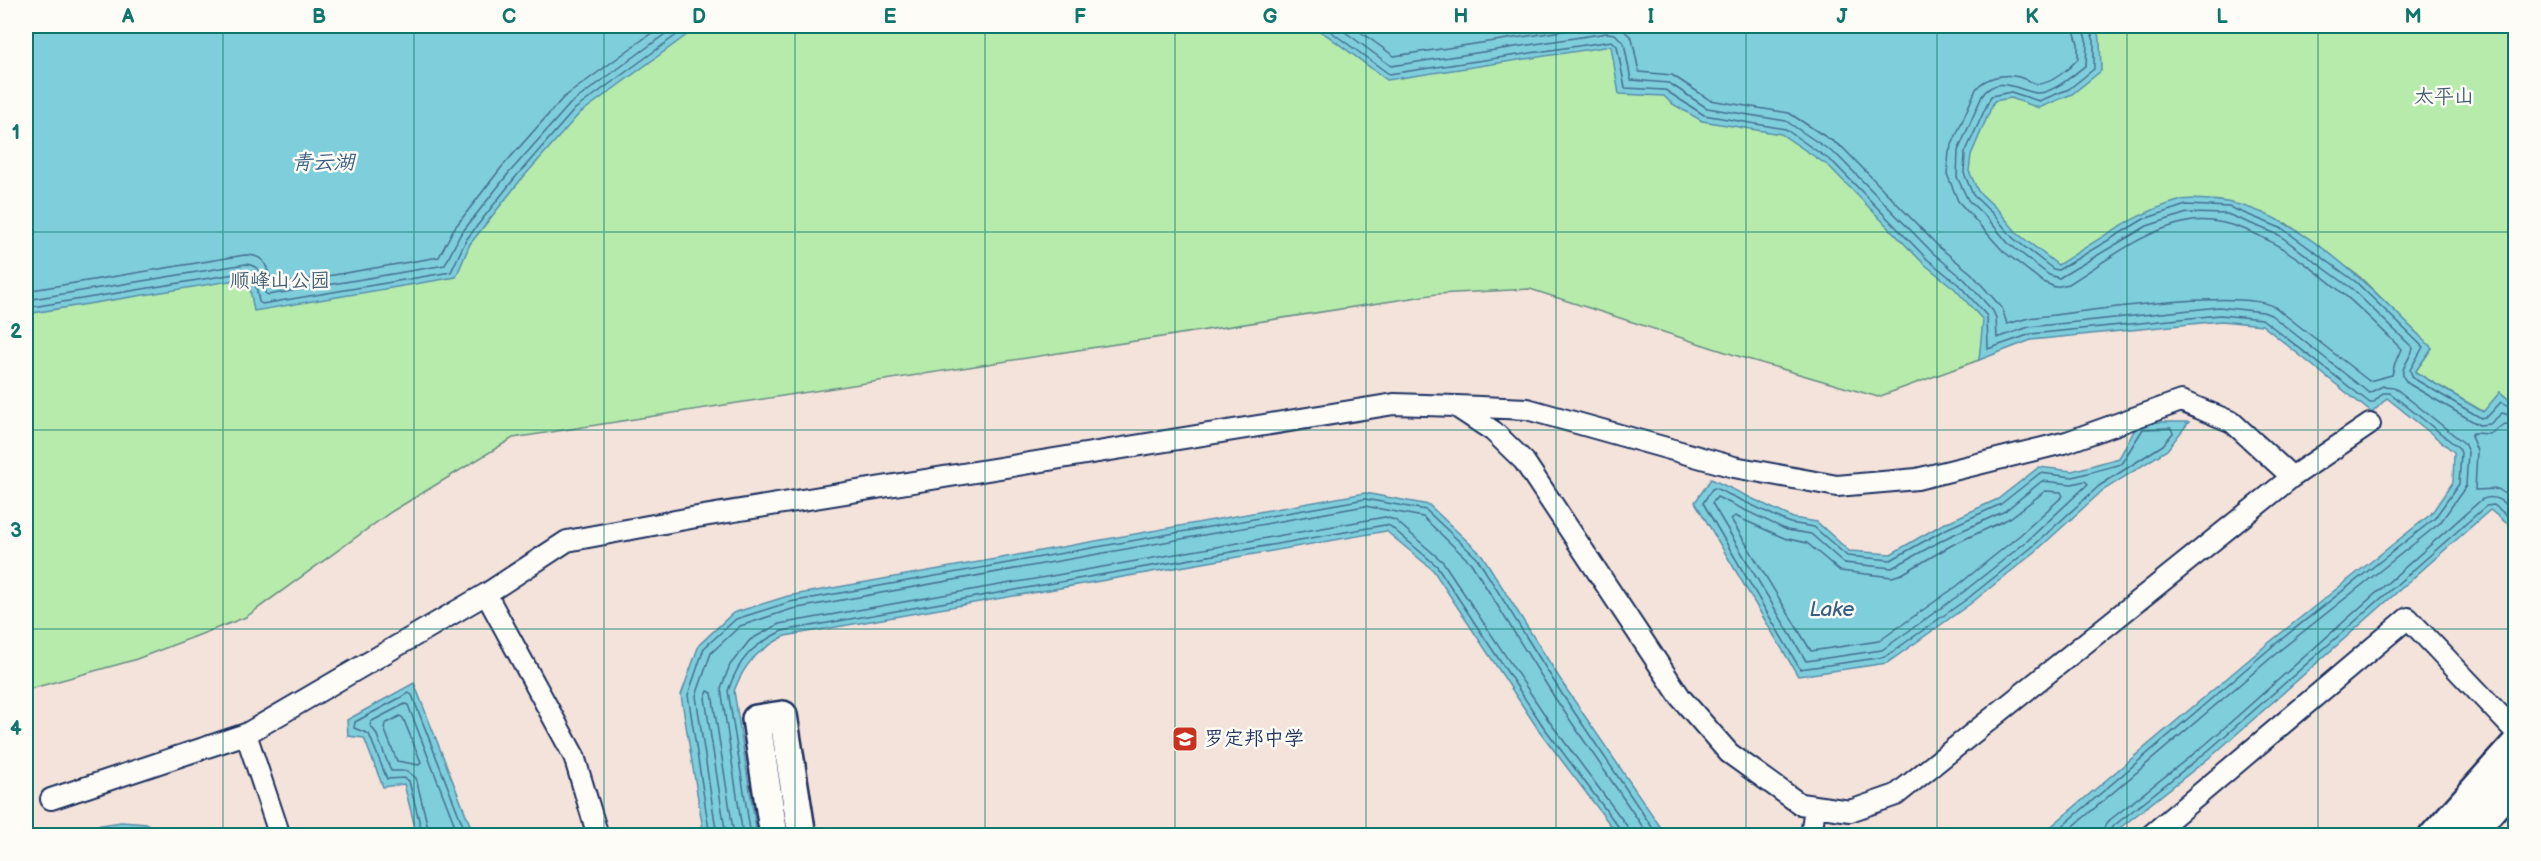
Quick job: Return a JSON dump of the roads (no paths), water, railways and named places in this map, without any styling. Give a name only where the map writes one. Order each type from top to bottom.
[{"type":"street","points":[[51,799],[246,734],[486,594],[567,541],[691,518],[1394,404],[1527,409],[1734,466],[1837,486],[1917,479],[2056,445],[2181,401],[2232,422],[2292,477]]},
{"type":"street","points":[[1455,406],[1493,431],[1524,461],[1681,698],[1729,753],[1800,804],[1850,811],[1896,795],[2292,477],[2370,424]]},
{"type":"street","points":[[486,594],[574,756],[598,836]]},
{"type":"street","points":[[2150,836],[2408,618],[2516,732]]},
{"type":"street","points":[[774,836],[756,719],[783,715],[802,836]]},
{"type":"street","points":[[246,734],[280,836]]},
{"type":"street","points":[[2433,836],[2516,743]]},
{"type":"street","points":[[2469,836],[2516,782]]},
{"type":"street","points":[[1811,836],[1815,807]]},
{"type":"water","name":"青云湖","points":[[26,26],[699,26],[579,114],[519,182],[470,244],[456,277],[254,311],[248,278],[26,314]]},
{"type":"water","points":[[1311,26],[2094,26],[2100,39],[2101,71],[2072,94],[2039,108],[2011,98],[1994,101],[1971,155],[1969,171],[1978,191],[2018,234],[2058,265],[2133,219],[2185,199],[2241,205],[2272,217],[2302,234],[2359,278],[2432,348],[2415,372],[2483,412],[2500,392],[2515,405],[2515,530],[2490,510],[2214,754],[2111,835],[2041,835],[2271,641],[2431,514],[2453,482],[2454,452],[2387,398],[2372,413],[2262,325],[2221,321],[2031,340],[1979,360],[1983,320],[1955,289],[1923,263],[1830,167],[1781,134],[1702,121],[1671,103],[1664,96],[1619,94],[1611,46],[1387,80]]},
{"type":"water","name":"Lake","points":[[2139,422],[2189,422],[2167,450],[2102,491],[2035,552],[1970,604],[1887,663],[1798,676],[1695,502],[1711,479],[1793,518],[1817,522],[1849,551],[1891,554],[1941,525],[1998,499],[2039,467],[2072,471],[2119,458]]},
{"type":"water","points":[[1365,493],[1429,505],[1482,555],[1567,690],[1666,835],[1618,835],[1538,729],[1433,570],[1386,531],[785,636],[753,658],[734,691],[757,835],[704,835],[681,695],[699,645],[733,613],[788,596]]},
{"type":"water","points":[[414,683],[474,835],[417,835],[404,784],[383,787],[364,738],[348,736],[347,720]]},
{"type":"water","points":[[121,822],[148,824],[151,835],[67,835],[82,828]]},
{"type":"place","name":"罗定邦中学","points":[[1185,739]]},
{"type":"park label","name":"太平山","points":[[2444,97]]},
{"type":"park label","name":"顺峰山公园","points":[[280,281]]}]
